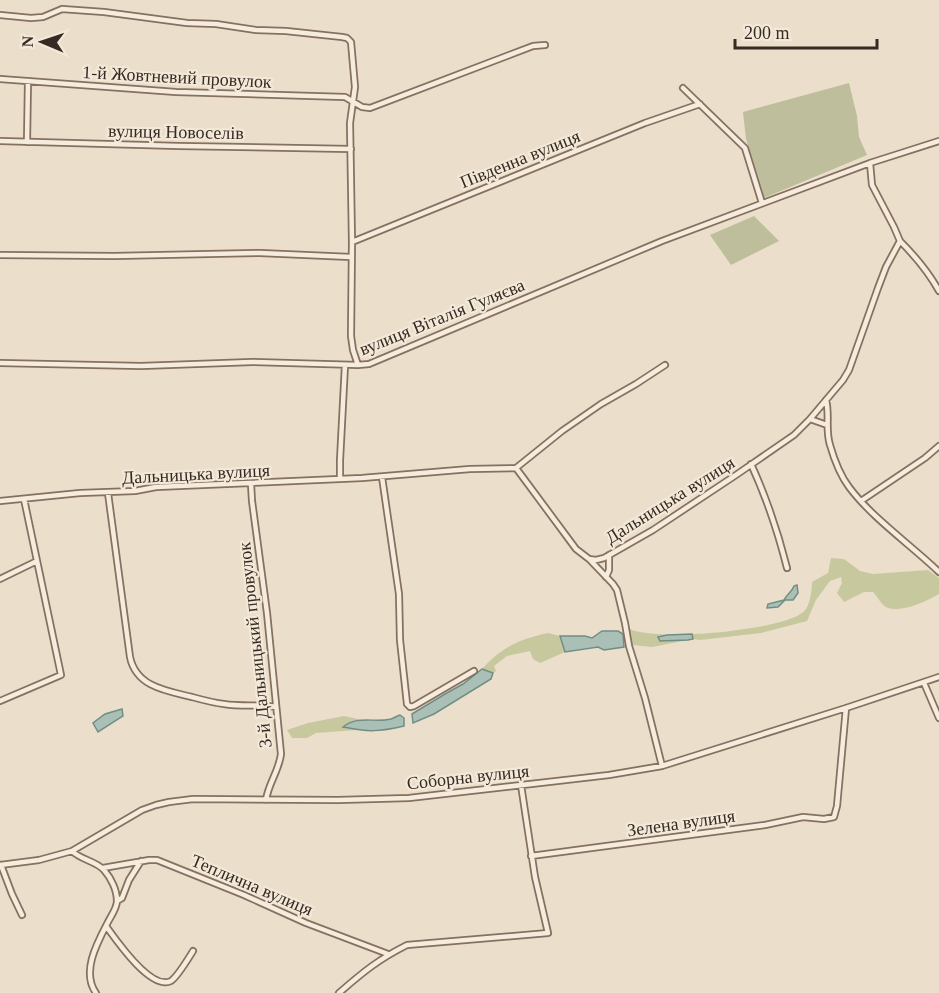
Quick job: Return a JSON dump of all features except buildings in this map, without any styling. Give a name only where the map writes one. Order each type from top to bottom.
[{"type":"street","points":[[0,15],[38,18],[60,10],[104,12],[187,23],[342,37],[351,42],[355,87],[350,116],[351,336],[358,365]]},
{"type":"street","points":[[352,100],[362,107],[376,106],[533,46],[545,45]]},
{"type":"street","name":"1-й Жовтневий провулок","points":[[0,79],[197,94],[345,97],[352,100]]},
{"type":"street","points":[[27,142],[28,81]]},
{"type":"street","points":[[683,88],[745,148],[762,203]]},
{"type":"street","name":"Південна вулиця","points":[[352,243],[645,123],[700,104]]},
{"type":"street","name":"вулиця Новоселів","points":[[0,141],[351,149]]},
{"type":"street","points":[[939,141],[870,163],[872,185],[900,241],[939,291]]},
{"type":"street","name":"вулиця Віталія Гуляєва","points":[[0,363],[141,366],[252,362],[369,364],[662,241],[870,163]]},
{"type":"street","name":"Дальницька вулиця","points":[[0,501],[156,488],[382,477],[478,468],[516,468],[576,549],[589,559],[599,560],[653,530],[794,435],[810,419],[849,370],[886,267],[900,241]]},
{"type":"street","points":[[0,255],[260,254],[351,257]]},
{"type":"street","points":[[340,479],[345,365]]},
{"type":"street","points":[[516,468],[570,426],[665,365]]},
{"type":"street","points":[[826,400],[830,445],[848,486],[861,501],[939,573]]},
{"type":"street","points":[[810,419],[827,425]]},
{"type":"street","points":[[861,501],[939,446]]},
{"type":"street","points":[[751,464],[779,533],[787,568]]},
{"type":"street","points":[[382,477],[399,594],[400,640],[407,704],[414,706],[474,671]]},
{"type":"street","name":"3-й Дальницький провулок","points":[[251,484],[267,613],[280,759],[266,800]]},
{"type":"street","points":[[108,493],[133,669],[147,683],[168,692],[224,704],[276,707]]},
{"type":"street","points":[[0,702],[61,675],[24,499]]},
{"type":"street","points":[[606,577],[609,570],[609,555]]},
{"type":"street","points":[[589,559],[617,590],[629,646],[662,766]]},
{"type":"street","points":[[0,579],[37,561]]},
{"type":"street","name":"Соборна вулиця","points":[[1,865],[39,860],[72,851],[142,810],[162,803],[193,799],[409,798],[609,775],[662,766],[939,678]]},
{"type":"street","points":[[924,683],[939,718]]},
{"type":"street","name":"Зелена вулиця","points":[[531,856],[765,825],[803,817],[824,819],[834,817],[846,708]]},
{"type":"street","points":[[339,993],[375,963],[407,945],[548,933],[531,856],[521,785]]},
{"type":"street","points":[[72,851],[103,868],[111,881],[117,901],[96,948],[89,973],[90,983],[96,993]]},
{"type":"street","points":[[117,901],[122,898],[129,880],[141,861]]},
{"type":"street","name":"Теплична вулиця","points":[[103,868],[141,861],[163,862],[309,924],[388,954]]},
{"type":"street","points":[[1,865],[22,915]]},
{"type":"street","points":[[106,926],[134,963],[162,982],[168,982],[175,977],[194,951]]},
{"type":"green space","points":[[849,83],[857,116],[859,137],[867,155],[764,198],[746,139],[743,112]]},
{"type":"green space","points":[[754,216],[779,241],[731,265],[710,235]]},
{"type":"green space","points":[[831,558],[844,559],[860,571],[873,574],[928,570],[939,578],[939,594],[921,603],[898,609],[886,607],[873,592],[864,592],[844,602],[837,593],[842,583],[841,577],[830,581],[816,600],[807,621],[761,633],[693,639],[692,634],[753,628],[799,615],[806,609],[812,582],[828,573]]},
{"type":"green space","points":[[628,628],[667,635],[658,637],[661,641],[688,640],[652,647],[633,645]]},
{"type":"green space","points":[[548,633],[560,636],[565,652],[540,663],[533,659],[530,651],[507,656],[494,666],[496,671],[493,673],[482,669],[512,645]]},
{"type":"green space","points":[[344,716],[363,720],[350,722],[344,727],[357,730],[316,733],[307,738],[292,738],[287,730],[308,723]]},
{"type":"shaded area","points":[[797,585],[798,593],[793,600],[785,600],[778,607],[767,608],[768,604],[784,600]]},
{"type":"shaded area","points":[[602,631],[618,631],[623,634],[624,647],[604,650],[598,647],[565,652],[560,636],[592,638]]},
{"type":"shaded area","points":[[692,634],[693,639],[688,640],[660,641],[658,637],[667,635]]},
{"type":"shaded area","points":[[482,669],[493,673],[491,679],[434,714],[413,723],[412,714],[463,684]]},
{"type":"shaded area","points":[[122,709],[123,716],[98,732],[93,723],[105,714]]},
{"type":"shaded area","points":[[400,715],[404,718],[404,726],[374,731],[343,727],[354,721],[385,720]]}]
